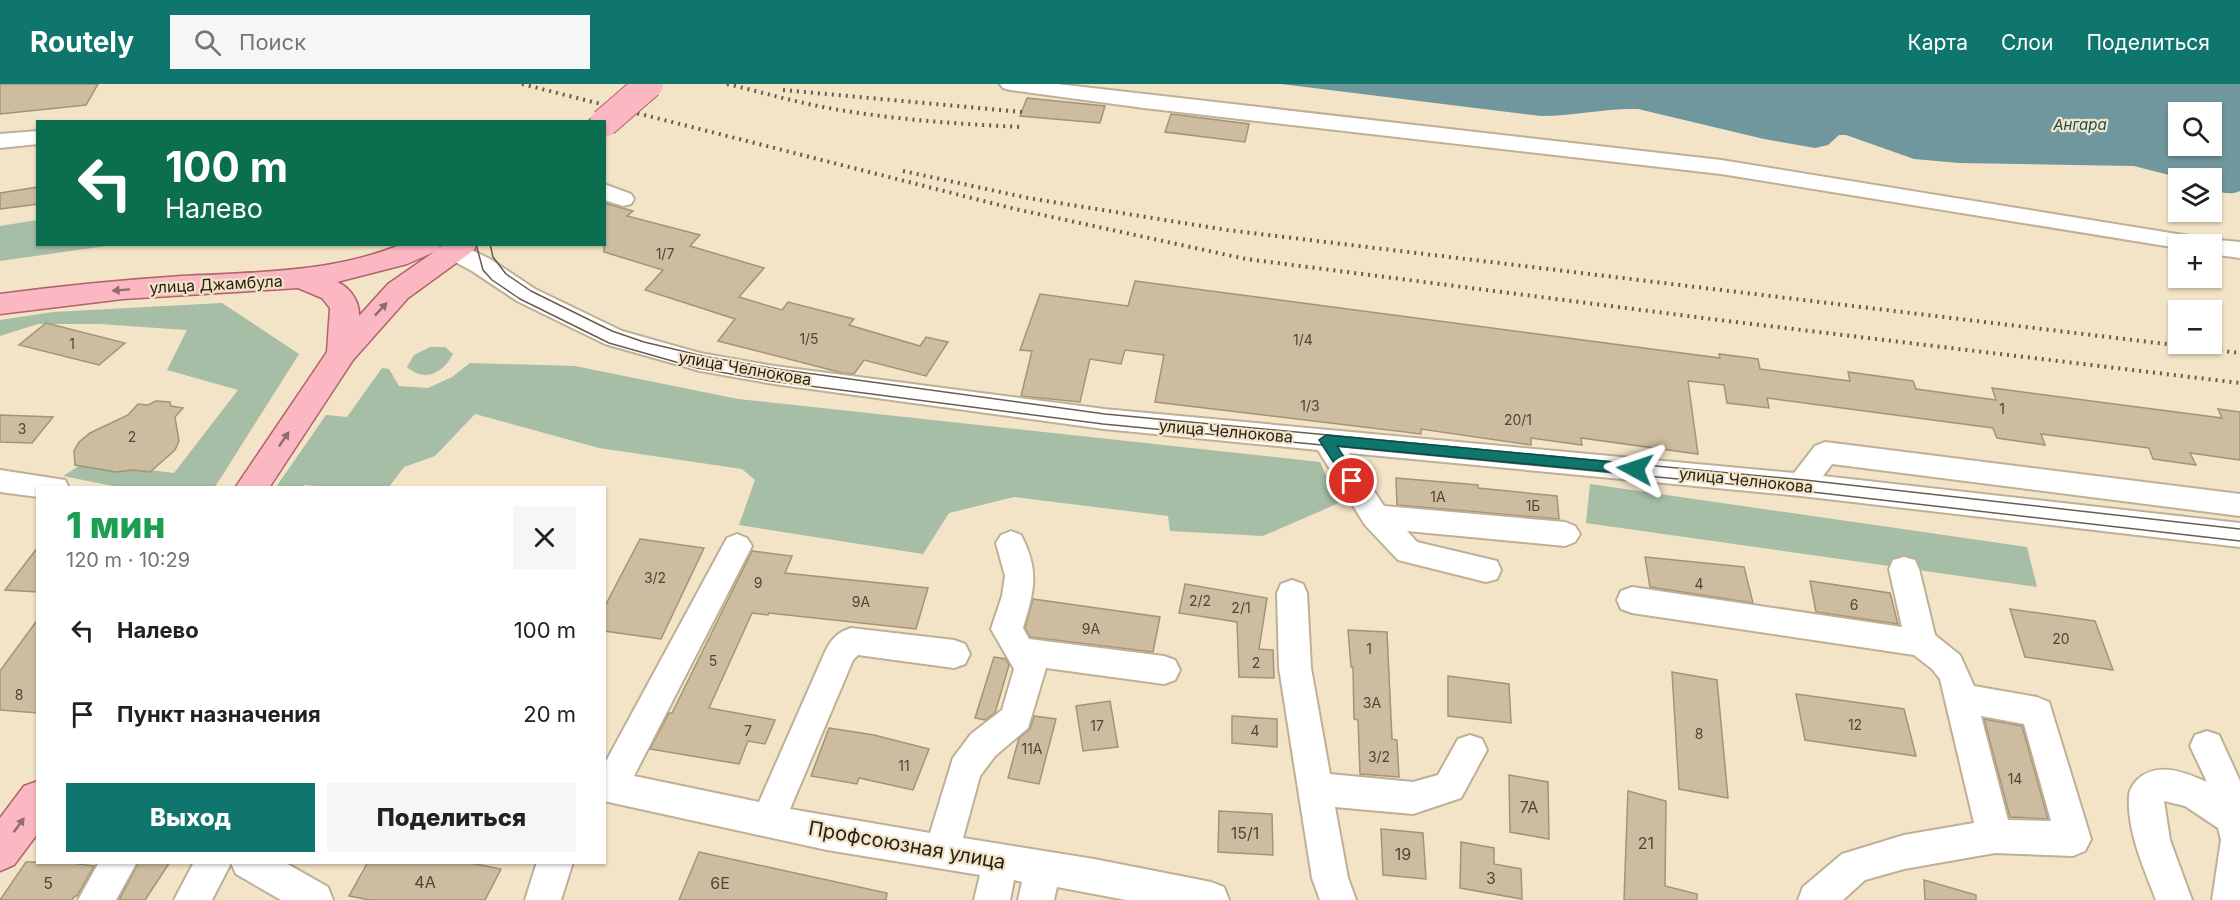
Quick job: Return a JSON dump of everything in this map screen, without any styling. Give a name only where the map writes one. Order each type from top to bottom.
[{"type":"main road","points":[[584,120],[624,84]]},
{"type":"main road","points":[[606,121],[649,84]]},
{"type":"main road","points":[[252,486],[342,353],[398,291],[451,246]]},
{"type":"main road","name":"улица Джамбула","points":[[0,304],[78,293],[305,280],[451,246]]},
{"type":"main road","points":[[305,280],[332,291],[345,306],[342,353]]},
{"type":"main road","points":[[0,851],[36,802]]},
{"type":"street","points":[[1010,84],[1144,102],[1720,167],[2168,239]]},
{"type":"street","points":[[0,141],[36,136]]},
{"type":"street","name":"улица Челнокова","points":[[451,246],[526,295],[614,338],[700,362],[774,375],[1104,420],[1801,485],[2240,535]]},
{"type":"street","points":[[2222,248],[2240,250]]},
{"type":"street","points":[[1326,440],[1375,517],[1408,552],[1486,570]]},
{"type":"street","points":[[1801,485],[1825,453],[2240,506]]},
{"type":"street","points":[[0,481],[39,486]]},
{"type":"street","points":[[1375,517],[1565,534]]},
{"type":"street","points":[[942,852],[964,769],[983,746],[999,735],[1016,718],[1030,668],[1007,629],[1017,596],[1020,576],[1011,543]]},
{"type":"street","points":[[608,785],[737,546]]},
{"type":"street","points":[[1904,569],[1921,643]]},
{"type":"street","points":[[1292,593],[1295,668],[1317,789],[1330,878],[1338,900]]},
{"type":"street","points":[[1632,600],[1921,643],[1949,664],[1958,679],[1960,698],[1995,836]]},
{"type":"street","points":[[768,820],[841,652],[850,641],[954,654]]},
{"type":"street","points":[[1020,651],[1164,670]]},
{"type":"street","points":[[1815,900],[1855,866],[1904,852],[1995,836],[2073,839],[2037,712],[1960,698]]},
{"type":"street","points":[[2207,746],[2221,772],[2239,840],[2230,900]]},
{"type":"street","points":[[1317,789],[1413,798],[1449,787],[1470,750]]},
{"type":"street","points":[[2174,900],[2152,840],[2145,795],[2156,784],[2170,784],[2186,788],[2233,818]]},
{"type":"street","name":"Профсоюзная улица","points":[[608,785],[827,833],[1001,861],[1040,884],[1211,900]]},
{"type":"street","points":[[992,900],[1001,861]]},
{"type":"street","points":[[96,900],[118,864]]},
{"type":"street","points":[[192,900],[213,864]]},
{"type":"street","points":[[252,864],[315,900]]},
{"type":"street","points":[[543,900],[554,864]]},
{"type":"green space","points":[[36,220],[36,246],[106,246],[0,261],[0,226]]},
{"type":"green space","points":[[222,303],[299,354],[216,486],[113,486],[63,476],[85,462],[174,473],[238,390],[167,370],[187,330],[99,324],[38,324],[0,336],[0,320],[53,312]]},
{"type":"green space","points":[[430,347],[445,347],[453,354],[439,371],[433,374],[420,374],[407,367],[414,355]]},
{"type":"green space","points":[[470,363],[575,366],[738,399],[1320,462],[1339,503],[1263,536],[1170,531],[1168,516],[1014,497],[949,513],[923,554],[739,525],[755,480],[742,469],[599,448],[475,414],[435,456],[404,467],[390,486],[277,486],[326,415],[347,417],[382,368],[389,369],[399,386],[428,388],[452,377]]},
{"type":"green space","points":[[1590,484],[2027,547],[2037,587],[1586,523]]},
{"type":"water","name":"Ангара","points":[[1281,84],[2240,84],[2240,191],[2222,192],[2222,168],[2168,168],[2168,175],[2134,166],[1959,163],[1914,159],[1846,135],[1839,135],[1828,145],[1815,148],[1764,139],[1638,109],[1541,116]]},
{"type":"building","points":[[0,84],[98,84],[86,105],[0,114]]},
{"type":"building","points":[[1027,98],[1105,106],[1100,123],[1020,116]]},
{"type":"building","points":[[1171,114],[1249,124],[1245,142],[1165,132]]},
{"type":"building","points":[[36,187],[36,204],[0,209],[0,193]]},
{"type":"building","points":[[606,204],[633,211],[627,216],[700,235],[690,246],[764,268],[739,297],[782,310],[788,302],[854,319],[849,325],[920,346],[926,337],[948,342],[926,376],[864,360],[854,374],[843,373],[718,341],[735,319],[645,290],[663,270],[604,252]]},
{"type":"building","points":[[1135,281],[1720,358],[1719,354],[1758,359],[1760,369],[1850,381],[1848,372],[1913,381],[1916,389],[1996,400],[1992,388],[2222,418],[2218,409],[2240,412],[2240,460],[2190,453],[2196,465],[2153,459],[2149,448],[2041,434],[2045,445],[1997,438],[1993,428],[1767,398],[1769,408],[1727,403],[1724,385],[1688,381],[1698,454],[1581,438],[1582,445],[1531,438],[1531,445],[1421,429],[1421,434],[1155,402],[1164,355],[1125,350],[1121,364],[1090,359],[1080,402],[1021,396],[1032,351],[1020,350],[1040,294],[1128,306]]},
{"type":"building","points":[[46,323],[125,343],[99,365],[19,345]]},
{"type":"building","points":[[156,401],[170,402],[171,406],[183,408],[175,417],[179,441],[175,450],[150,472],[133,470],[116,472],[75,465],[74,451],[79,442],[90,433],[128,415],[138,404],[148,405]]},
{"type":"building","points":[[0,415],[53,417],[32,443],[0,442]]},
{"type":"building","points":[[1396,478],[1478,485],[1478,488],[1557,496],[1559,519],[1397,505]]},
{"type":"building","points":[[640,539],[704,548],[661,639],[606,631],[606,604]]},
{"type":"building","points":[[36,550],[36,592],[5,590]]},
{"type":"building","points":[[752,551],[792,556],[785,573],[928,588],[916,629],[752,613],[709,708],[775,720],[765,744],[748,741],[739,764],[650,749],[669,713],[672,713]]},
{"type":"building","points":[[1645,557],[1744,567],[1753,603],[1650,587]]},
{"type":"building","points":[[1810,581],[1890,593],[1898,624],[1816,612]]},
{"type":"building","points":[[1185,584],[1267,598],[1259,649],[1273,650],[1274,678],[1239,677],[1237,622],[1179,613]]},
{"type":"building","points":[[1033,599],[1160,617],[1153,652],[1030,637],[1025,628]]},
{"type":"building","points":[[2010,609],[2095,621],[2113,670],[2025,657]]},
{"type":"building","points":[[36,622],[36,713],[0,710],[0,671]]},
{"type":"building","points":[[1348,630],[1387,632],[1392,739],[1397,740],[1399,777],[1360,774],[1358,720],[1354,719],[1353,667],[1351,667]]},
{"type":"building","points":[[994,657],[1006,659],[1009,665],[995,713],[985,720],[975,718]]},
{"type":"building","points":[[1672,672],[1717,680],[1728,798],[1679,789]]},
{"type":"building","points":[[1448,676],[1509,684],[1511,723],[1448,716]]},
{"type":"building","points":[[1796,694],[1904,709],[1916,756],[1805,740]]},
{"type":"building","points":[[1110,701],[1118,747],[1083,751],[1076,706]]},
{"type":"building","points":[[1034,716],[1056,719],[1039,784],[1008,778],[1019,738],[1030,729]]},
{"type":"building","points":[[1232,716],[1277,719],[1277,747],[1232,743]]},
{"type":"building","points":[[1984,719],[2022,726],[2048,819],[2010,817]]},
{"type":"building","points":[[829,728],[874,735],[929,749],[913,790],[859,778],[857,784],[811,776]]},
{"type":"building","points":[[1509,775],[1548,782],[1549,839],[1510,832]]},
{"type":"building","points":[[1628,791],[1666,801],[1665,886],[1697,894],[1697,900],[1624,900]]},
{"type":"building","points":[[1219,811],[1272,814],[1273,855],[1218,852]]},
{"type":"building","points":[[1381,829],[1423,833],[1426,879],[1383,875]]},
{"type":"building","points":[[1461,842],[1494,848],[1494,864],[1521,869],[1522,899],[1460,888]]},
{"type":"building","points":[[699,852],[887,893],[886,900],[679,900]]},
{"type":"building","points":[[26,862],[94,866],[77,896],[72,900],[0,900]]},
{"type":"building","points":[[138,864],[169,864],[145,900],[119,900]]},
{"type":"building","points":[[367,864],[475,864],[501,869],[485,900],[370,900],[349,896]]},
{"type":"building","points":[[1924,880],[1976,895],[1976,900],[1925,900]]},
{"type":"tram line","points":[[589,120],[629,84]]},
{"type":"tram line","points":[[477,246],[483,270],[492,280],[520,299],[609,343],[697,368],[771,381],[1103,424],[1803,491],[2240,541]]},
{"type":"tram line","points":[[490,246],[493,257],[506,274],[531,291],[612,331],[644,342],[703,356],[777,369],[1105,414],[1805,480],[2240,529]]},
{"type":"railway","points":[[522,84],[1015,209],[1246,259],[1719,320],[2240,383]]},
{"type":"railway","points":[[727,84],[812,105],[862,113],[930,121],[1020,127]]},
{"type":"railway","points":[[783,90],[1022,112]]},
{"type":"railway","points":[[903,171],[1028,198],[1227,230],[2240,353]]},
{"type":"route","points":[[1352,481],[1326,440],[1635,469]]}]
